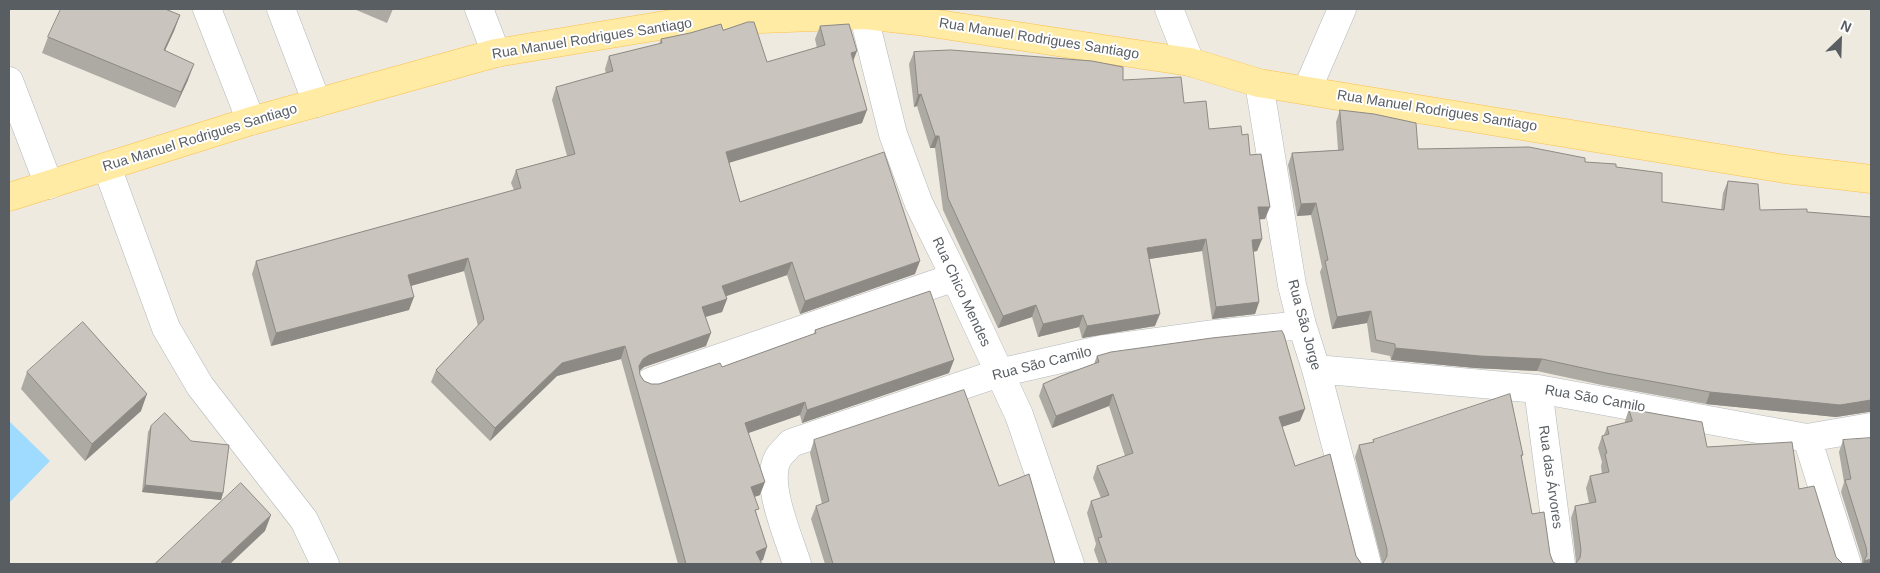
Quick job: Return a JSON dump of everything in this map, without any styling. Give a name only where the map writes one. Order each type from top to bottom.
[{"type":"main road","name":"Rua Manuel Rodrigues Santiago","points":[[9,197],[251,120],[496,53],[683,22],[863,12],[942,16],[1190,62],[1259,83],[1785,169],[1871,179]]},
{"type":"street","points":[[207,9],[251,120]]},
{"type":"street","points":[[281,9],[317,102]]},
{"type":"street","points":[[479,9],[496,53]]},
{"type":"street","points":[[1169,9],[1190,62]]},
{"type":"street","points":[[1307,90],[1342,9]]},
{"type":"street","name":"Rua Chico Mendes","points":[[863,12],[893,134],[919,204],[1019,415],[1070,564]]},
{"type":"street","points":[[9,81],[49,185]]},
{"type":"street","name":"Rua São Jorge","points":[[1259,83],[1292,284],[1367,564]]},
{"type":"street","points":[[107,167],[166,328],[200,386],[304,520],[325,564]]},
{"type":"street","points":[[650,382],[955,278]]},
{"type":"street","name":"Rua São Camilo","points":[[797,564],[773,490],[774,473],[778,459],[791,443],[999,373],[1104,349],[1206,334],[1302,325]]},
{"type":"street","name":"Rua São Camilo","points":[[1316,368],[1538,389],[1807,438],[1871,428]]},
{"type":"street","name":"Rua das Árvores","points":[[1538,389],[1562,564]]},
{"type":"street","points":[[1807,438],[1847,564]]},
{"type":"water","points":[[9,421],[50,461],[9,503]]},
{"type":"building","points":[[61,9],[165,9],[180,15],[164,50],[194,64],[181,92],[48,37]]},
{"type":"building","points":[[754,22],[767,62],[825,45],[820,26],[849,24],[857,51],[851,53],[867,110],[726,152],[740,202],[884,152],[920,261],[805,301],[792,262],[722,286],[727,299],[702,307],[711,333],[649,355],[643,359],[639,366],[640,375],[644,381],[651,384],[659,384],[720,363],[722,367],[816,333],[815,330],[930,291],[954,360],[807,410],[805,402],[745,423],[765,482],[751,487],[759,509],[755,510],[767,547],[756,552],[762,564],[686,564],[625,346],[562,363],[495,428],[436,370],[484,319],[468,258],[408,275],[414,297],[276,333],[256,261],[521,188],[516,170],[575,154],[556,87],[613,71],[609,56],[662,43],[661,39],[721,24],[723,30]]},
{"type":"building","points":[[951,50],[1092,61],[1123,67],[1123,80],[1181,77],[1184,103],[1206,101],[1209,129],[1241,126],[1242,135],[1248,134],[1250,155],[1261,154],[1270,207],[1258,207],[1262,239],[1252,240],[1259,302],[1216,307],[1206,239],[1147,248],[1160,314],[1087,326],[1083,315],[1043,324],[1036,305],[1003,316],[948,198],[939,136],[935,136],[921,94],[918,95],[914,52]]},
{"type":"building","points":[[1340,110],[1374,114],[1416,123],[1418,149],[1529,147],[1585,158],[1585,162],[1616,164],[1616,167],[1662,173],[1662,202],[1724,210],[1728,181],[1758,184],[1760,210],[1807,209],[1807,212],[1871,217],[1871,400],[1840,405],[1710,392],[1542,359],[1480,356],[1395,348],[1395,344],[1376,340],[1371,311],[1337,317],[1325,261],[1328,260],[1316,203],[1301,204],[1292,153],[1343,150]]},
{"type":"building","points":[[83,322],[147,394],[92,444],[27,372]]},
{"type":"building","points":[[1282,331],[1305,409],[1279,417],[1295,466],[1330,454],[1356,556],[1362,564],[1107,564],[1098,538],[1102,537],[1091,501],[1109,495],[1097,466],[1133,453],[1113,394],[1056,416],[1043,384],[1099,362],[1097,356],[1111,352],[1212,338]]},
{"type":"building","points":[[964,390],[999,486],[1029,474],[1055,564],[833,564],[816,506],[829,501],[814,440]]},
{"type":"building","points":[[1510,394],[1523,455],[1521,455],[1532,514],[1544,512],[1550,554],[1553,562],[1557,564],[1380,564],[1383,563],[1387,556],[1387,549],[1359,445],[1374,442],[1373,440]]},
{"type":"building","points":[[1629,409],[1702,422],[1707,447],[1792,442],[1799,489],[1814,486],[1836,557],[1843,564],[1575,564],[1580,558],[1581,550],[1575,506],[1596,502],[1590,476],[1609,472],[1605,454],[1607,453],[1602,436],[1609,434],[1607,427],[1632,421]]},
{"type":"building","points":[[165,413],[191,441],[229,445],[223,493],[145,485],[151,426]]},
{"type":"building","points":[[1871,438],[1871,559],[1864,561],[1867,555],[1866,547],[1845,480],[1851,479],[1843,440]]},
{"type":"building","points":[[241,483],[271,515],[221,562],[224,564],[155,564]]}]
